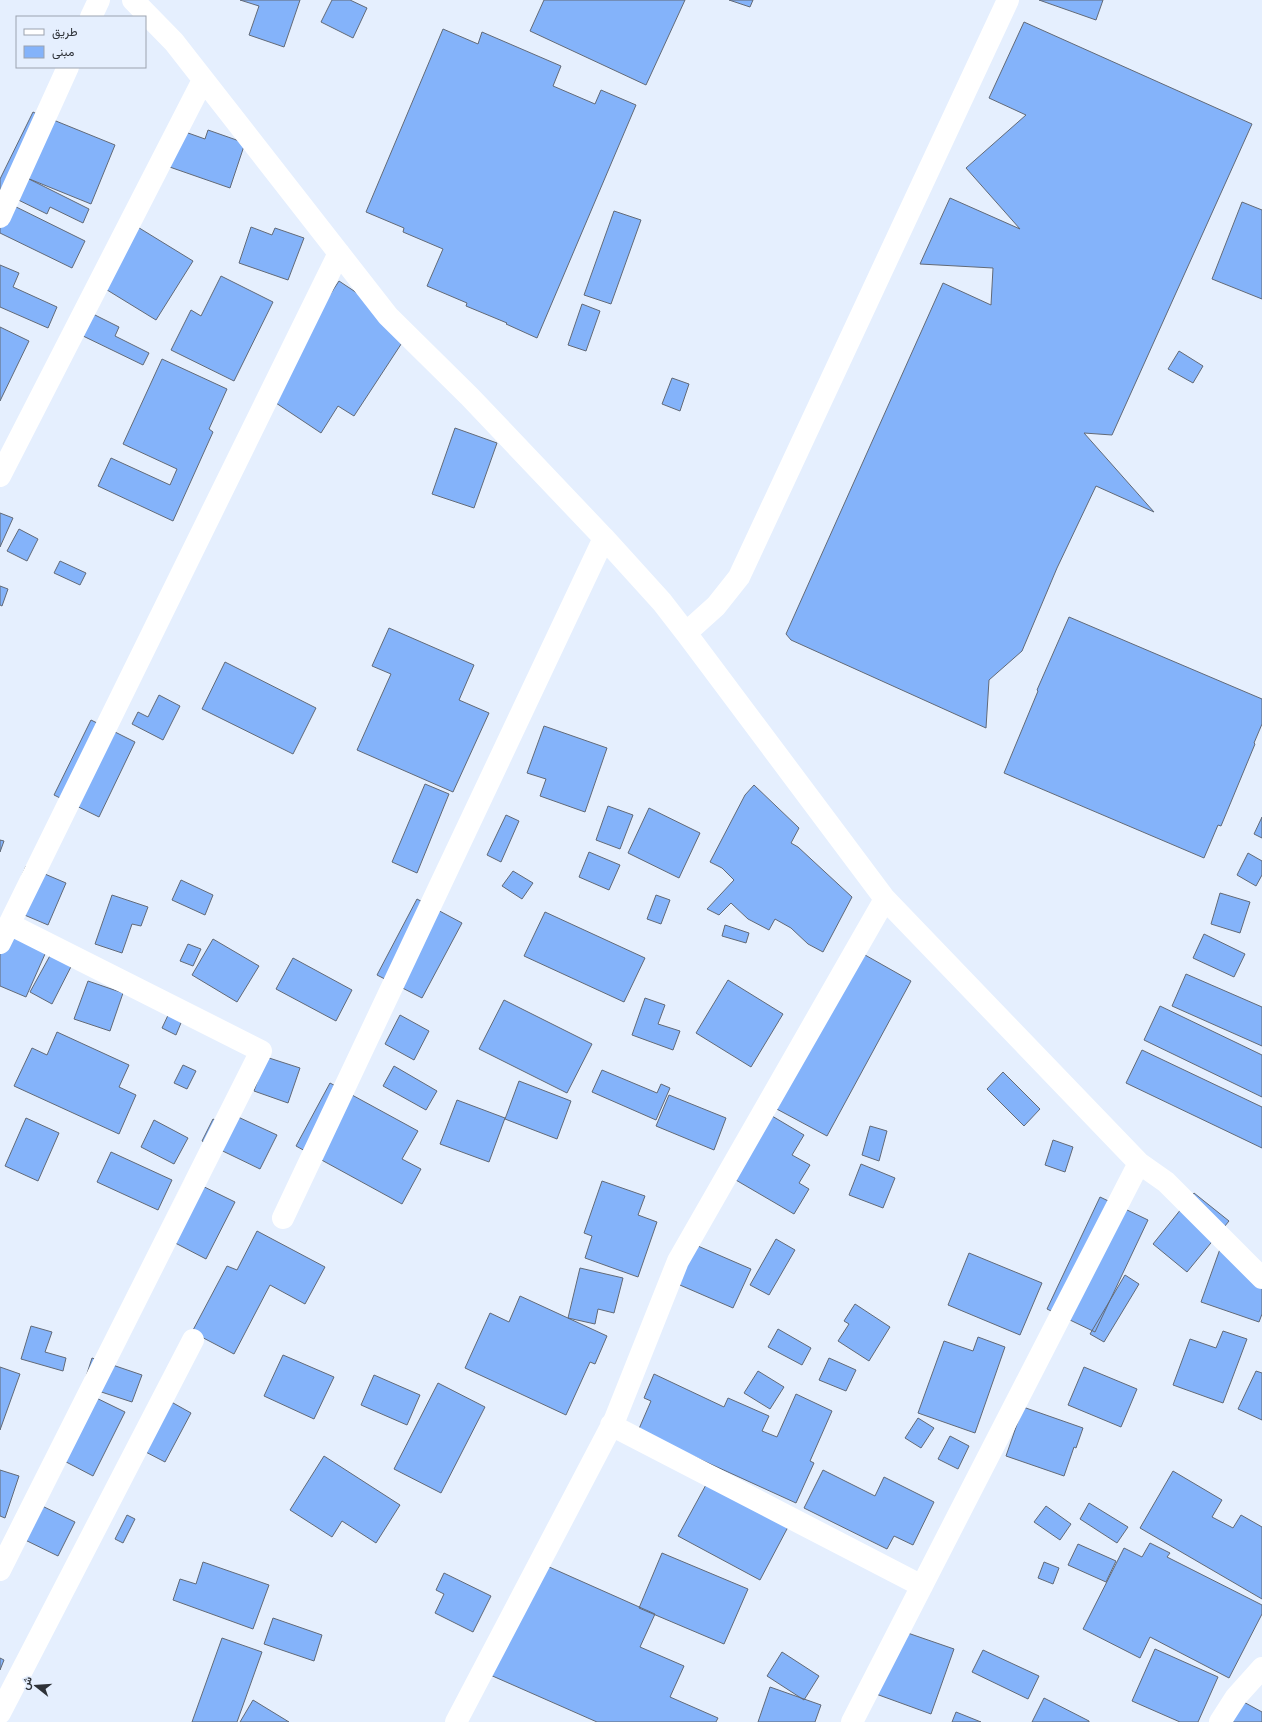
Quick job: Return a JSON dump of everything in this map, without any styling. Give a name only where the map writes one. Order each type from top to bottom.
[{"type":"street","points":[[91,16],[99,0]]},
{"type":"street","points":[[133,0],[174,42],[388,316],[470,397],[604,538],[662,602],[884,899],[1139,1163],[1166,1182],[1262,1278]]},
{"type":"street","points":[[686,633],[716,606],[739,577],[1008,0]]},
{"type":"street","points":[[0,217],[68,68]]},
{"type":"street","points":[[0,476],[203,80]]},
{"type":"street","points":[[0,943],[339,253]]},
{"type":"street","points":[[283,1218],[604,538]]},
{"type":"street","points":[[456,1722],[611,1426],[678,1261],[884,899]]},
{"type":"street","points":[[0,1570],[261,1051],[10,924]]},
{"type":"street","points":[[852,1722],[1139,1163]]},
{"type":"street","points":[[0,1712],[192,1340]]},
{"type":"street","points":[[611,1426],[922,1586]]},
{"type":"street","points":[[1220,1722],[1236,1697],[1262,1668]]},
{"type":"building","points":[[240,0],[300,0],[284,47],[249,35],[259,6]]},
{"type":"building","points":[[332,0],[350,0],[367,8],[353,38],[321,22]]},
{"type":"building","points":[[544,0],[685,0],[646,85],[530,31]]},
{"type":"building","points":[[729,0],[753,0],[750,7]]},
{"type":"building","points":[[1039,0],[1103,0],[1096,20]]},
{"type":"building","points":[[1024,22],[1252,124],[1112,435],[1084,433],[1154,512],[1096,486],[1057,568],[1022,651],[989,680],[986,728],[791,640],[786,634],[943,283],[991,305],[993,268],[920,264],[950,198],[1020,229],[966,168],[1026,115],[989,98]]},
{"type":"building","points":[[443,29],[478,44],[482,32],[561,66],[553,86],[595,104],[601,90],[636,105],[537,338],[506,324],[507,323],[466,306],[467,303],[427,286],[443,249],[403,232],[404,228],[366,212]]},
{"type":"building","points":[[33,112],[45,118],[17,173],[89,209],[83,223],[50,207],[47,214],[0,191],[0,179]]},
{"type":"building","points":[[46,117],[115,145],[91,204],[22,176]]},
{"type":"building","points":[[174,128],[205,139],[208,130],[245,143],[230,188],[161,164]]},
{"type":"building","points":[[0,199],[85,241],[72,268],[0,233]]},
{"type":"building","points":[[1242,202],[1262,210],[1262,299],[1212,279]]},
{"type":"building","points":[[614,211],[641,220],[611,304],[584,295]]},
{"type":"building","points":[[136,226],[193,261],[156,320],[99,285]]},
{"type":"building","points":[[251,227],[272,235],[275,228],[304,238],[288,280],[239,263]]},
{"type":"building","points":[[0,265],[19,273],[13,287],[57,307],[48,328],[0,307]]},
{"type":"building","points":[[221,276],[273,302],[234,381],[171,350],[191,310],[201,316]]},
{"type":"building","points":[[339,281],[411,329],[354,416],[338,406],[321,433],[264,395]]},
{"type":"building","points":[[582,304],[600,311],[586,351],[568,345]]},
{"type":"building","points":[[91,313],[119,327],[115,336],[149,353],[143,365],[81,335]]},
{"type":"building","points":[[0,327],[29,341],[0,401]]},
{"type":"building","points":[[1179,351],[1203,366],[1193,383],[1168,369]]},
{"type":"building","points":[[162,359],[227,389],[209,429],[213,432],[173,521],[98,486],[111,458],[170,485],[177,469],[123,444]]},
{"type":"building","points":[[672,378],[689,384],[680,411],[662,404]]},
{"type":"building","points":[[455,428],[497,443],[474,508],[432,494]]},
{"type":"building","points":[[0,513],[13,518],[0,547]]},
{"type":"building","points":[[19,529],[38,539],[27,561],[7,551]]},
{"type":"building","points":[[60,561],[86,573],[80,585],[54,573]]},
{"type":"building","points":[[0,586],[8,589],[2,606],[0,605]]},
{"type":"building","points":[[1069,617],[1262,699],[1262,724],[1254,743],[1255,744],[1221,826],[1218,825],[1204,858],[1004,773],[1038,691],[1037,690]]},
{"type":"building","points":[[389,628],[474,665],[459,700],[489,713],[453,792],[357,750],[391,674],[372,666]]},
{"type":"building","points":[[225,662],[316,708],[293,754],[202,709]]},
{"type":"building","points":[[159,695],[180,706],[163,740],[132,724],[138,712],[148,717]]},
{"type":"building","points":[[91,720],[135,742],[99,817],[54,795]]},
{"type":"building","points":[[544,726],[607,748],[585,812],[540,796],[546,779],[527,773]]},
{"type":"building","points":[[425,784],[449,794],[417,873],[392,862]]},
{"type":"building","points":[[754,785],[799,828],[791,843],[798,847],[852,897],[823,952],[808,944],[791,928],[775,919],[769,930],[748,919],[731,903],[719,915],[707,909],[734,880],[722,868],[710,862],[745,795]]},
{"type":"building","points":[[608,806],[633,815],[620,849],[596,840]]},
{"type":"building","points":[[649,808],[700,833],[679,878],[628,853]]},
{"type":"building","points":[[506,815],[519,821],[501,862],[487,855]]},
{"type":"building","points":[[1262,817],[1262,838],[1254,834]]},
{"type":"building","points":[[0,840],[4,841],[0,852]]},
{"type":"building","points":[[589,852],[620,865],[609,890],[579,877]]},
{"type":"building","points":[[1248,853],[1262,861],[1262,875],[1256,886],[1237,875]]},
{"type":"building","points":[[26,866],[66,883],[48,925],[8,908]]},
{"type":"building","points":[[513,871],[533,883],[522,899],[502,886]]},
{"type":"building","points":[[181,880],[213,895],[205,915],[172,900]]},
{"type":"building","points":[[1220,893],[1250,902],[1240,933],[1211,924]]},
{"type":"building","points":[[112,895],[148,907],[141,926],[132,924],[122,953],[95,944]]},
{"type":"building","points":[[656,895],[670,900],[661,924],[647,919]]},
{"type":"building","points":[[417,899],[462,923],[422,998],[377,975]]},
{"type":"building","points":[[545,912],[645,958],[624,1002],[524,956]]},
{"type":"building","points":[[0,923],[49,945],[26,997],[0,986]]},
{"type":"building","points":[[725,925],[749,933],[746,943],[722,936]]},
{"type":"building","points":[[1204,934],[1245,954],[1234,977],[1193,958]]},
{"type":"building","points":[[213,939],[259,966],[237,1002],[192,975]]},
{"type":"building","points":[[58,941],[79,951],[52,1004],[30,992]]},
{"type":"building","points":[[188,944],[201,949],[193,966],[180,961]]},
{"type":"building","points":[[858,951],[911,981],[827,1136],[773,1107]]},
{"type":"building","points":[[293,958],[352,990],[336,1021],[276,989]]},
{"type":"building","points":[[1186,974],[1262,1007],[1262,1046],[1172,1006]]},
{"type":"building","points":[[728,980],[783,1014],[751,1067],[696,1033]]},
{"type":"building","points":[[88,981],[123,993],[110,1031],[74,1019]]},
{"type":"building","points":[[645,998],[665,1005],[658,1024],[680,1031],[673,1050],[632,1035]]},
{"type":"building","points":[[504,1000],[592,1044],[567,1093],[479,1049]]},
{"type":"building","points":[[1160,1006],[1262,1055],[1262,1097],[1144,1040]]},
{"type":"building","points":[[170,1011],[183,1018],[176,1035],[162,1028]]},
{"type":"building","points":[[400,1015],[429,1031],[414,1060],[385,1044]]},
{"type":"building","points":[[57,1032],[129,1065],[119,1087],[136,1095],[119,1134],[14,1086],[32,1048],[47,1055]]},
{"type":"building","points":[[1142,1050],[1262,1107],[1262,1148],[1126,1083]]},
{"type":"building","points":[[266,1057],[300,1068],[288,1103],[254,1091]]},
{"type":"building","points":[[183,1065],[196,1071],[187,1089],[174,1083]]},
{"type":"building","points":[[394,1066],[437,1091],[426,1110],[383,1086]]},
{"type":"building","points":[[602,1070],[657,1093],[661,1084],[670,1088],[656,1120],[592,1092]]},
{"type":"building","points":[[1003,1072],[1040,1109],[1024,1126],[987,1089]]},
{"type":"building","points":[[519,1081],[571,1101],[557,1139],[505,1119]]},
{"type":"building","points":[[330,1083],[418,1131],[402,1159],[421,1169],[402,1204],[296,1146]]},
{"type":"building","points":[[669,1095],[726,1118],[714,1150],[656,1126]]},
{"type":"building","points":[[457,1100],[505,1118],[489,1162],[440,1144]]},
{"type":"building","points":[[767,1113],[804,1135],[792,1155],[810,1165],[799,1183],[809,1189],[794,1214],[729,1176]]},
{"type":"building","points":[[238,1117],[277,1135],[260,1169],[202,1141],[213,1119],[233,1129]]},
{"type":"building","points":[[26,1118],[59,1133],[38,1181],[5,1166]]},
{"type":"building","points":[[154,1120],[188,1138],[174,1164],[141,1147]]},
{"type":"building","points":[[870,1126],[887,1131],[879,1161],[862,1155]]},
{"type":"building","points":[[1053,1140],[1073,1147],[1065,1172],[1045,1165]]},
{"type":"building","points":[[111,1152],[172,1180],[158,1210],[97,1182]]},
{"type":"building","points":[[861,1164],[895,1178],[883,1208],[849,1195]]},
{"type":"building","points":[[186,1178],[235,1202],[206,1259],[158,1234]]},
{"type":"building","points":[[602,1181],[645,1196],[638,1215],[657,1222],[638,1277],[585,1258],[592,1236],[584,1233]]},
{"type":"building","points":[[1194,1193],[1229,1221],[1187,1272],[1153,1244]]},
{"type":"building","points":[[1100,1197],[1148,1220],[1095,1332],[1047,1309]]},
{"type":"building","points":[[257,1231],[325,1267],[305,1304],[270,1285],[234,1354],[192,1332],[227,1266],[237,1270]]},
{"type":"building","points":[[776,1239],[795,1250],[769,1295],[750,1285]]},
{"type":"building","points":[[684,1240],[751,1269],[733,1308],[666,1279]]},
{"type":"building","points":[[1220,1249],[1262,1264],[1262,1314],[1259,1322],[1201,1302]]},
{"type":"building","points":[[969,1253],[1042,1283],[1020,1335],[948,1305]]},
{"type":"building","points":[[580,1268],[623,1278],[614,1313],[598,1309],[595,1324],[568,1318]]},
{"type":"building","points":[[1125,1275],[1139,1284],[1104,1342],[1090,1334]]},
{"type":"building","points":[[520,1296],[607,1336],[595,1364],[590,1362],[566,1415],[465,1368],[490,1313],[509,1322]]},
{"type":"building","points":[[855,1304],[890,1327],[869,1361],[838,1341],[849,1324],[844,1321]]},
{"type":"building","points":[[31,1326],[52,1332],[45,1352],[66,1358],[63,1371],[21,1359]]},
{"type":"building","points":[[778,1329],[811,1348],[802,1365],[768,1347]]},
{"type":"building","points":[[1223,1331],[1247,1339],[1223,1403],[1173,1385],[1190,1339],[1216,1348]]},
{"type":"building","points":[[978,1337],[1005,1347],[975,1433],[918,1413],[944,1341],[973,1351]]},
{"type":"building","points":[[283,1355],[334,1377],[314,1419],[264,1396]]},
{"type":"building","points":[[92,1358],[142,1375],[132,1402],[83,1386]]},
{"type":"building","points":[[829,1358],[856,1370],[846,1391],[819,1380]]},
{"type":"building","points":[[0,1367],[20,1374],[0,1430]]},
{"type":"building","points":[[1084,1367],[1137,1389],[1121,1427],[1068,1405]]},
{"type":"building","points":[[758,1371],[784,1387],[770,1409],[744,1393]]},
{"type":"building","points":[[1256,1371],[1262,1373],[1262,1420],[1238,1409]]},
{"type":"building","points":[[654,1374],[724,1407],[728,1398],[769,1416],[762,1431],[777,1437],[796,1394],[832,1411],[810,1461],[814,1463],[796,1503],[638,1431],[651,1401],[644,1398]]},
{"type":"building","points":[[374,1375],[420,1395],[407,1425],[361,1405]]},
{"type":"building","points":[[438,1383],[485,1407],[441,1493],[394,1469]]},
{"type":"building","points":[[80,1390],[125,1412],[93,1476],[49,1453]]},
{"type":"building","points":[[166,1399],[191,1413],[165,1462],[140,1449]]},
{"type":"building","points":[[1023,1407],[1083,1428],[1076,1448],[1074,1447],[1064,1476],[1006,1456]]},
{"type":"building","points":[[918,1418],[934,1428],[921,1448],[905,1438]]},
{"type":"building","points":[[950,1436],[969,1446],[958,1469],[938,1459]]},
{"type":"building","points":[[324,1456],[400,1505],[376,1543],[342,1521],[332,1537],[290,1510]]},
{"type":"building","points":[[0,1470],[19,1476],[5,1518],[0,1516]]},
{"type":"building","points":[[823,1470],[875,1496],[884,1477],[934,1502],[913,1545],[894,1536],[887,1549],[804,1508]]},
{"type":"building","points":[[1173,1471],[1222,1500],[1212,1517],[1233,1528],[1241,1515],[1262,1527],[1262,1599],[1140,1528]]},
{"type":"building","points":[[707,1483],[788,1527],[760,1580],[678,1536]]},
{"type":"building","points":[[36,1503],[75,1522],[58,1556],[19,1537]]},
{"type":"building","points":[[1089,1503],[1128,1527],[1117,1543],[1080,1519]]},
{"type":"building","points":[[1046,1506],[1071,1524],[1060,1540],[1034,1522]]},
{"type":"building","points":[[127,1515],[135,1519],[123,1543],[115,1539]]},
{"type":"building","points":[[1150,1543],[1170,1553],[1167,1557],[1262,1605],[1262,1614],[1229,1678],[1150,1637],[1140,1658],[1083,1629],[1124,1548],[1142,1557]]},
{"type":"building","points":[[1078,1544],[1116,1561],[1106,1582],[1068,1565]]},
{"type":"building","points":[[662,1553],[748,1589],[724,1644],[639,1608]]},
{"type":"building","points":[[203,1562],[269,1585],[253,1629],[173,1600],[180,1579],[196,1584]]},
{"type":"building","points":[[538,1562],[655,1614],[640,1647],[684,1666],[670,1697],[718,1718],[716,1722],[597,1722],[488,1674]]},
{"type":"building","points":[[1044,1562],[1059,1568],[1053,1584],[1038,1578]]},
{"type":"building","points":[[444,1573],[491,1596],[473,1632],[435,1613],[444,1594],[436,1590]]},
{"type":"building","points":[[273,1618],[322,1635],[314,1661],[264,1644]]},
{"type":"building","points":[[899,1630],[954,1649],[931,1714],[876,1694]]},
{"type":"building","points":[[222,1638],[262,1652],[237,1722],[192,1722]]},
{"type":"building","points":[[1155,1649],[1218,1677],[1198,1722],[1180,1722],[1132,1701]]},
{"type":"building","points":[[983,1650],[1039,1676],[1028,1699],[972,1672]]},
{"type":"building","points":[[782,1652],[819,1676],[804,1700],[767,1676]]},
{"type":"building","points":[[0,1658],[4,1660],[0,1670]]},
{"type":"building","points":[[770,1687],[821,1705],[815,1722],[758,1722]]},
{"type":"building","points":[[1044,1698],[1089,1721],[1089,1722],[1032,1722]]},
{"type":"building","points":[[253,1700],[289,1722],[240,1722]]},
{"type":"building","points":[[1240,1700],[1262,1712],[1262,1722],[1228,1722]]},
{"type":"building","points":[[956,1712],[981,1722],[952,1722]]}]
